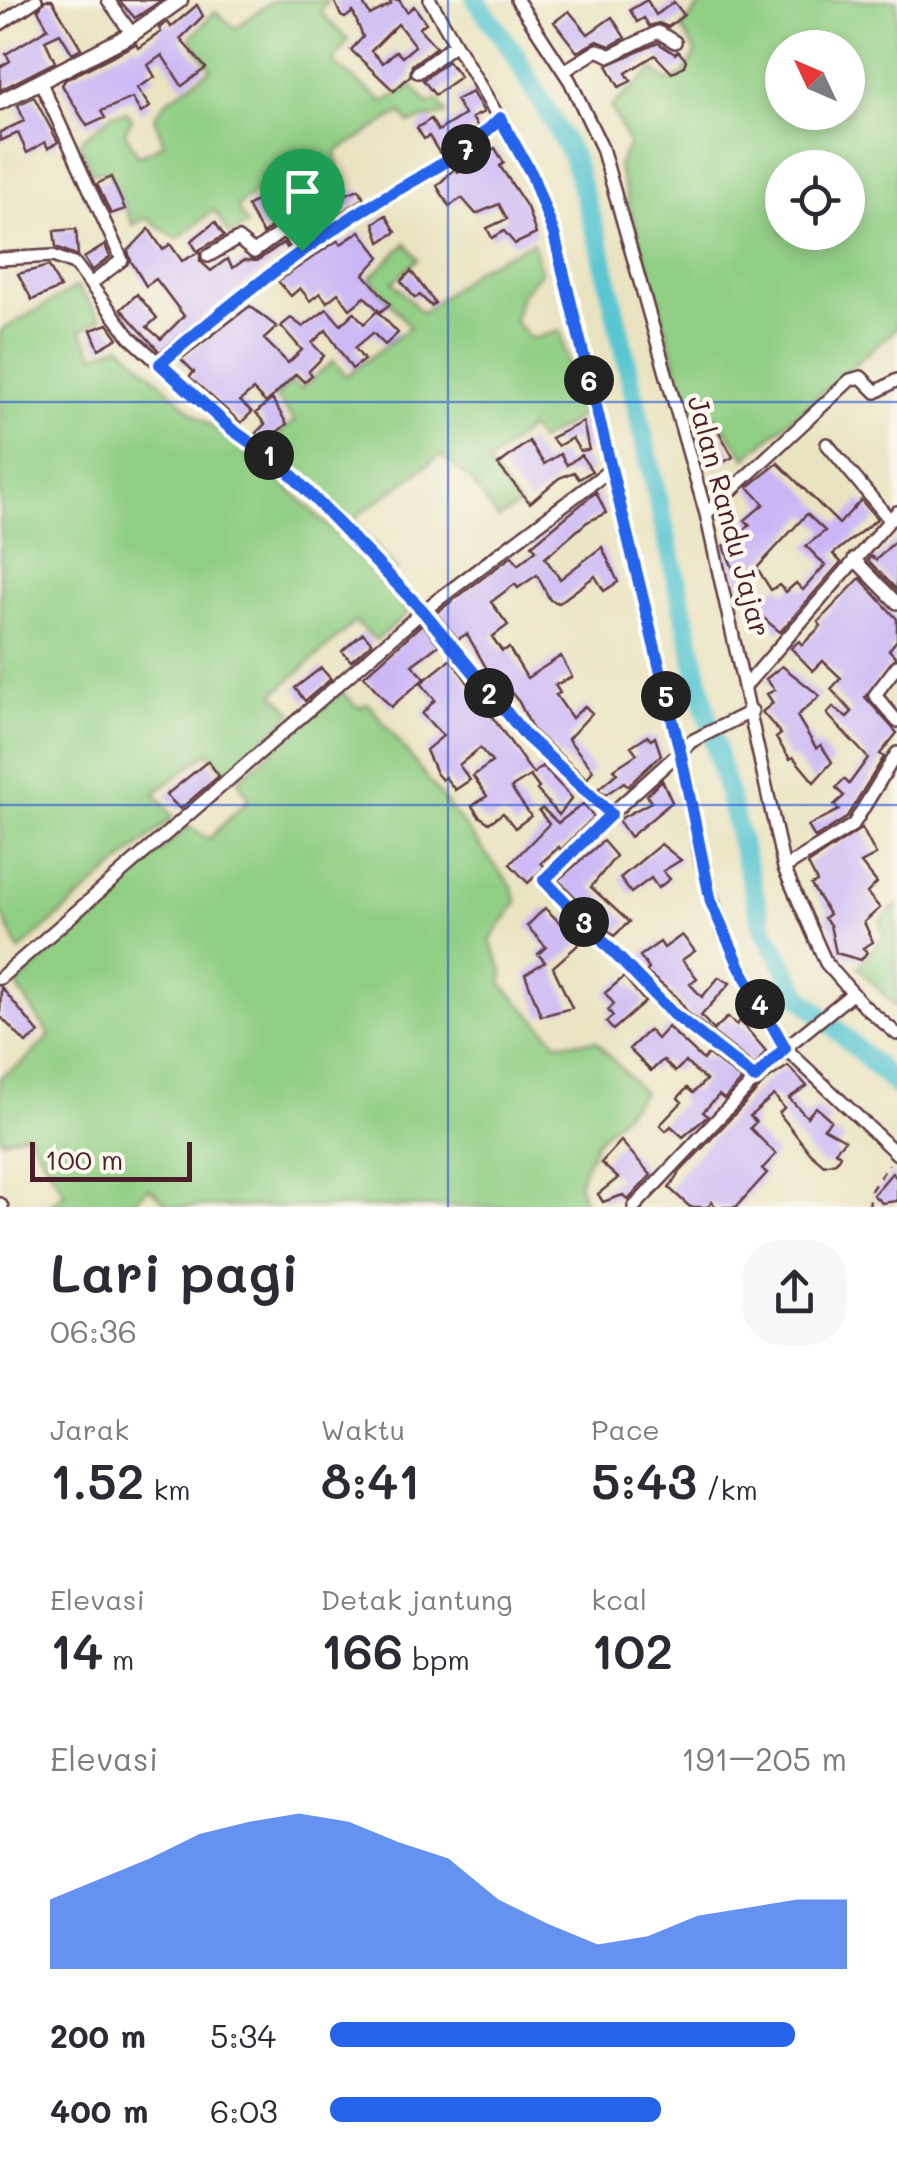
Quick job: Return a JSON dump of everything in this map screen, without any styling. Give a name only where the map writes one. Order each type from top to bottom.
[{"type":"street","points":[[0,24],[36,0]]},
{"type":"street","points":[[108,0],[132,34]]},
{"type":"street","points":[[0,102],[132,34],[180,0]]},
{"type":"street","points":[[430,0],[532,175],[554,234],[680,751],[711,902],[740,967],[790,1044],[897,1154]]},
{"type":"street","name":"Jalan Randu Jajar","points":[[517,0],[570,67],[602,148],[706,514],[748,684],[784,868],[814,945],[848,997],[897,1034]]},
{"type":"street","points":[[570,67],[598,50],[610,56],[658,32],[675,42]]},
{"type":"street","points":[[418,72],[456,44]]},
{"type":"street","points":[[42,82],[122,260],[92,282]]},
{"type":"street","points":[[160,364],[302,251],[444,166],[500,118]]},
{"type":"street","points":[[208,256],[238,239],[254,252],[284,230],[302,251]]},
{"type":"street","points":[[0,259],[70,259],[92,282],[130,337],[230,428],[284,467],[423,611],[526,736],[611,814]]},
{"type":"street","points":[[706,514],[850,380],[860,377],[876,392],[897,380]]},
{"type":"street","points":[[748,684],[894,516],[827,444]]},
{"type":"street","points":[[0,978],[423,611],[610,470]]},
{"type":"street","points":[[854,558],[897,602]]},
{"type":"street","points":[[897,666],[875,695],[897,721]]},
{"type":"street","points":[[752,712],[692,741],[544,880],[671,1012],[755,1078]]},
{"type":"street","points":[[784,868],[840,837],[861,817],[897,753]]},
{"type":"street","points":[[643,1204],[755,1078],[848,997]]},
{"type":"path","points":[[868,1207],[872,1190],[897,1154]]},
{"type":"green space","points":[[273,0],[328,0],[320,12],[348,40],[333,63],[384,102],[412,86],[428,104],[438,100],[446,114],[409,123],[401,113],[336,152],[338,165],[306,190],[291,184],[276,195],[262,187],[237,207],[247,225],[230,235],[214,210],[177,239],[146,218],[133,225],[108,171],[92,173],[79,142],[113,114],[127,112],[132,119],[125,132],[138,156],[164,144],[154,117],[167,101],[211,69],[190,38],[215,12],[236,28]]},
{"type":"green space","points":[[704,0],[897,0],[897,328],[746,458],[717,417],[693,422],[618,166],[629,144],[611,107],[654,69],[667,81],[683,75],[696,53],[682,28]]},
{"type":"green space","points":[[533,242],[541,272],[521,295],[514,321],[531,339],[560,331],[581,416],[539,441],[529,428],[488,464],[519,505],[498,519],[470,479],[441,455],[357,516],[355,524],[397,569],[390,574],[267,446],[294,421],[276,397],[291,382],[300,389],[334,361],[346,376],[410,327],[370,278],[406,243],[418,259],[393,282],[422,313],[478,268]]},
{"type":"green space","points":[[77,287],[102,319],[81,331],[95,355],[121,345],[191,411],[272,472],[343,541],[408,613],[376,640],[355,622],[274,694],[293,712],[228,774],[208,752],[155,793],[173,817],[19,951],[0,909],[0,331]]},
{"type":"green space","points":[[342,692],[357,707],[369,704],[512,887],[517,902],[490,941],[503,972],[502,984],[558,1043],[596,1041],[643,1093],[596,1142],[578,1183],[586,1207],[170,1207],[149,1188],[128,1207],[48,1207],[65,1193],[27,1133],[2,1140],[0,1136],[0,1077],[23,1063],[50,1036],[16,985],[187,826],[209,839],[249,799],[238,780]]},
{"type":"green space","points":[[897,905],[897,1008],[858,967],[884,937],[880,921]]},
{"type":"building","points":[[45,0],[52,0],[81,48],[72,53],[60,33],[45,40],[55,62],[0,90],[0,67],[10,61],[6,54],[48,28],[38,10]]},
{"type":"building","points":[[119,0],[162,0],[135,18]]},
{"type":"building","points":[[334,0],[361,0],[370,15],[391,4],[389,0],[399,0],[407,12],[414,6],[426,23],[419,28],[436,47],[412,65],[410,76],[394,91],[351,50],[363,37],[353,12],[345,18]],"holes":[[[398,24],[415,46],[402,57],[396,51],[383,63],[371,51]]]},
{"type":"building","points":[[647,0],[656,15],[674,2],[684,15],[668,27],[659,23],[649,26],[644,18],[637,22],[630,10]]},
{"type":"building","points":[[197,5],[203,16],[180,39],[206,68],[182,86],[162,55],[148,65],[155,77],[137,88],[150,107],[141,113],[132,98],[101,111],[105,118],[87,126],[62,85],[65,80],[136,44],[138,48],[161,32],[159,28],[168,22],[171,27]]},
{"type":"building","points":[[569,11],[588,34],[612,17],[625,38],[610,46],[597,41],[577,52],[554,22]]},
{"type":"building","points":[[658,43],[675,54],[678,51],[686,60],[684,66],[672,73],[655,55],[626,73],[631,81],[619,87],[607,65]]},
{"type":"building","points":[[448,61],[460,77],[435,95],[423,80]]},
{"type":"building","points":[[472,92],[484,112],[472,118],[478,127],[440,154],[429,136],[424,139],[417,128],[431,119],[438,131],[464,115],[456,100]]},
{"type":"building","points":[[34,97],[58,142],[48,148],[45,142],[27,153],[18,133],[0,141],[0,132],[24,121],[18,105]]},
{"type":"building","points":[[495,148],[504,163],[500,166],[527,207],[536,234],[515,244],[504,231],[492,238],[487,228],[507,219],[499,204],[476,214],[462,198],[449,206],[437,186],[455,168],[458,172]]},
{"type":"building","points":[[111,177],[125,209],[111,214],[97,184]]},
{"type":"building","points":[[359,189],[364,198],[302,237],[285,203],[300,195],[308,209]]},
{"type":"building","points":[[263,197],[273,226],[263,234],[247,206]]},
{"type":"building","points":[[386,215],[396,232],[380,242],[374,223]]},
{"type":"building","points":[[215,222],[224,236],[197,251],[191,241]]},
{"type":"building","points":[[76,229],[78,256],[56,247],[54,231]]},
{"type":"building","points":[[149,229],[163,250],[170,244],[182,261],[200,252],[200,261],[211,271],[227,259],[233,268],[244,260],[257,261],[283,243],[289,250],[160,352],[121,309],[137,294],[157,318],[147,327],[161,339],[184,316],[156,279],[146,286],[131,261],[128,251]]},
{"type":"building","points":[[360,231],[380,257],[364,274],[390,304],[380,312],[365,297],[350,309],[338,293],[327,302],[320,293],[310,301],[300,288],[291,296],[278,281],[338,240],[341,244]]},
{"type":"building","points":[[105,245],[110,257],[92,271],[84,258]]},
{"type":"building","points":[[49,266],[60,288],[32,300],[18,274]]},
{"type":"building","points":[[411,271],[435,303],[431,306],[420,295],[415,298],[401,281]]},
{"type":"building","points":[[250,306],[277,327],[264,339],[288,363],[302,350],[281,326],[291,318],[303,327],[327,309],[341,325],[354,312],[364,324],[377,311],[398,333],[385,345],[373,333],[355,348],[364,360],[352,369],[326,330],[312,343],[324,356],[309,371],[312,375],[304,382],[296,374],[266,403],[253,390],[240,401],[252,412],[241,423],[189,377],[194,372],[181,359]]},
{"type":"building","points":[[108,324],[118,338],[99,349],[91,330]]},
{"type":"building","points":[[272,399],[287,424],[265,442],[255,434],[265,424],[256,413]]},
{"type":"building","points":[[583,422],[589,450],[580,451],[572,438],[558,446],[551,438]]},
{"type":"building","points":[[714,423],[733,457],[714,467],[694,436]]},
{"type":"building","points":[[529,441],[544,464],[560,454],[567,465],[581,455],[592,471],[579,479],[574,472],[559,478],[530,503],[498,465]]},
{"type":"building","points":[[778,463],[839,524],[861,500],[877,519],[833,554],[841,562],[780,632],[749,606],[753,602],[737,579],[724,546],[750,525],[745,520],[764,504],[748,487]],"holes":[[[807,514],[825,531],[806,546],[825,565],[803,590],[796,583],[786,592],[779,585],[771,590],[757,568]]]},
{"type":"building","points":[[596,492],[606,513],[587,522],[545,558],[560,579],[602,547],[618,582],[604,591],[595,576],[559,603],[550,600],[537,575],[518,588],[515,584],[491,602],[508,625],[492,637],[502,651],[509,648],[527,678],[561,656],[572,677],[555,685],[560,693],[556,695],[572,718],[585,706],[592,713],[568,739],[593,770],[587,779],[533,730],[519,702],[504,684],[492,678],[467,634],[458,639],[436,613],[512,556],[518,565],[536,550],[532,545]]},
{"type":"building","points":[[897,539],[897,590],[868,560],[871,556],[876,560]]},
{"type":"building","points":[[860,578],[897,619],[897,640],[889,650],[896,657],[865,697],[897,733],[880,754],[884,757],[846,818],[815,838],[808,826],[839,810],[834,805],[844,796],[836,788],[844,779],[849,784],[868,758],[827,714],[833,707],[847,717],[852,712],[831,689],[841,678],[823,661],[813,671],[791,648],[799,641],[802,645],[821,626],[818,622]]},
{"type":"building","points":[[422,624],[439,645],[412,665],[425,678],[391,707],[364,676]]},
{"type":"building","points":[[363,633],[372,643],[351,661],[342,651]]},
{"type":"building","points":[[451,659],[533,774],[542,766],[572,798],[559,815],[530,776],[511,788],[531,816],[515,828],[503,813],[489,823],[479,816],[472,806],[487,796],[473,776],[492,762],[480,748],[459,765],[470,780],[455,790],[445,777],[442,780],[436,773],[426,750],[443,736],[422,714],[435,700],[421,683]]},
{"type":"building","points":[[782,666],[820,696],[797,716],[816,748],[821,745],[832,762],[814,782],[793,757],[790,759],[776,738],[781,734],[762,712],[773,703],[767,694],[775,690],[766,679]]},
{"type":"building","points":[[321,668],[331,679],[305,701],[295,688]]},
{"type":"building","points":[[647,736],[651,740],[655,737],[661,755],[628,786],[624,782],[605,795],[598,789],[617,773],[614,769],[637,754],[631,746]]},
{"type":"building","points":[[208,761],[219,776],[180,809],[166,795]]},
{"type":"building","points":[[662,780],[672,802],[630,837],[618,820],[651,802],[647,795]]},
{"type":"building","points":[[583,804],[594,817],[561,850],[559,847],[541,863],[545,867],[528,883],[510,864],[549,824],[539,811],[542,808],[558,823]]},
{"type":"building","points":[[862,828],[876,855],[861,863],[877,883],[867,893],[880,908],[864,922],[873,942],[863,948],[867,952],[861,960],[836,953],[830,925],[824,918],[829,914],[811,885],[817,882],[808,864]]},
{"type":"building","points":[[603,841],[616,856],[591,887],[629,922],[614,936],[558,880]]},
{"type":"building","points":[[661,844],[681,860],[663,871],[670,879],[658,888],[651,878],[631,893],[620,878]]},
{"type":"building","points":[[545,908],[560,923],[567,916],[587,937],[553,967],[572,1008],[541,1016],[525,974],[545,962],[538,954],[546,947],[527,926]]},
{"type":"building","points":[[682,935],[695,951],[682,960],[697,978],[690,984],[702,997],[719,977],[730,983],[701,1016],[714,1030],[728,1017],[736,1025],[740,1021],[766,1051],[755,1066],[688,1013],[676,996],[646,972],[649,969],[640,956],[660,942],[664,948]]},
{"type":"building","points":[[624,977],[645,1002],[613,1030],[606,1022],[613,1016],[608,1010],[614,1004],[605,993]]},
{"type":"building","points":[[1,987],[39,1033],[26,1043],[0,1016]]},
{"type":"building","points":[[668,1027],[703,1060],[708,1054],[742,1080],[724,1099],[719,1095],[703,1112],[708,1116],[683,1137],[671,1126],[666,1131],[660,1125],[682,1102],[678,1098],[687,1088],[693,1093],[706,1080],[685,1062],[675,1072],[663,1060],[651,1071],[629,1049],[649,1030],[657,1039]]},
{"type":"building","points":[[788,1066],[807,1086],[789,1098],[807,1117],[816,1107],[831,1120],[824,1128],[845,1140],[835,1151],[840,1155],[836,1162],[824,1165],[810,1153],[779,1113],[784,1108],[774,1095],[750,1116],[756,1122],[750,1128],[776,1154],[762,1169],[767,1173],[736,1207],[716,1207],[712,1202],[708,1207],[690,1207],[669,1188],[680,1172],[767,1080]]},
{"type":"building","points":[[621,1141],[651,1175],[628,1200],[623,1195],[603,1202],[598,1194],[618,1178],[601,1163]]},
{"type":"building","points":[[892,1173],[897,1178],[897,1201],[882,1203],[873,1195]]},
{"type":"waterway","points":[[476,0],[514,53],[572,156],[600,246],[706,710],[763,927],[801,997],[897,1086]]},
{"type":"route","points":[[500,118],[532,175],[554,234],[680,751],[711,902],[723,934],[785,1048],[755,1078],[728,1061],[671,1012],[544,880],[545,874],[611,814],[526,736],[423,611],[284,467],[230,428],[160,364],[224,308],[302,251],[355,215],[444,166],[500,118]]}]
